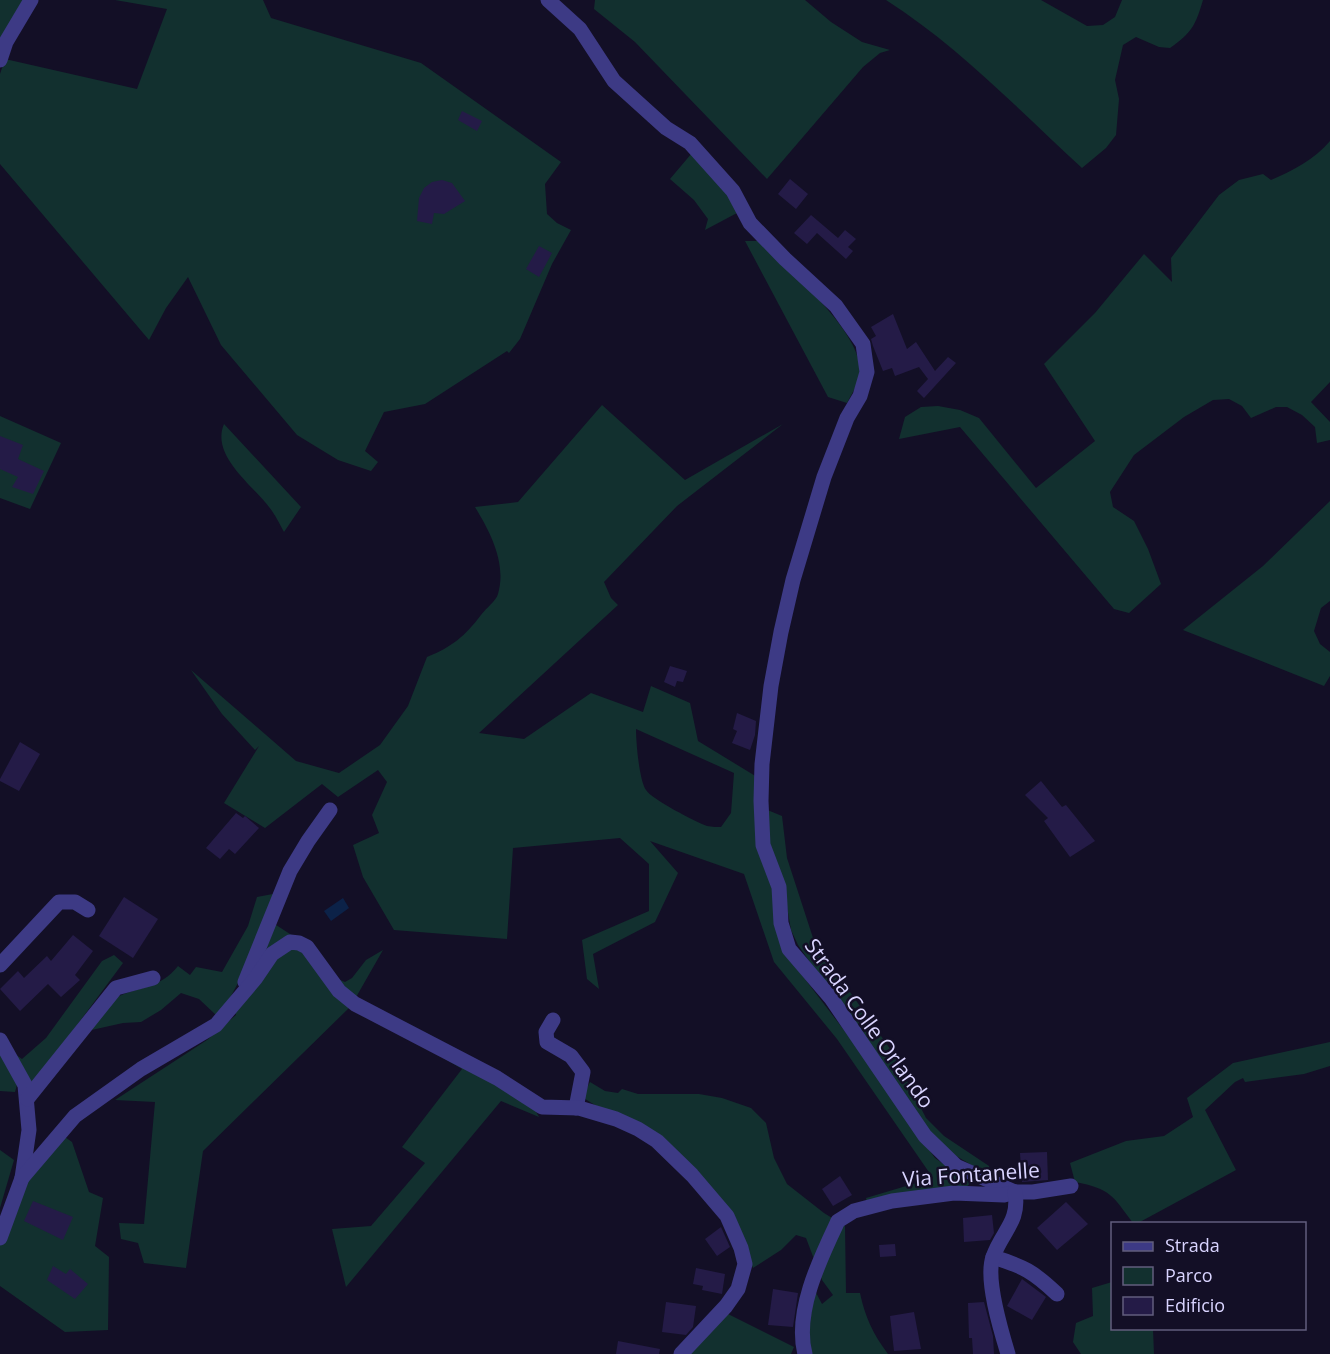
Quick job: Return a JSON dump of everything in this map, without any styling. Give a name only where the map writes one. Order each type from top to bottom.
[{"type":"street","points":[[0,60],[6,42],[31,0]]},
{"type":"street","name":"Strada Colle Orlando","points":[[548,0],[580,29],[614,81],[666,128],[690,143],[733,191],[750,223],[836,306],[863,344],[867,372],[860,396],[847,418],[824,477],[796,570],[781,632],[771,686],[762,764],[763,845],[779,887],[781,923],[789,949],[831,998],[925,1136],[956,1166],[1015,1192]]},
{"type":"street","points":[[238,998],[290,871],[330,810]]},
{"type":"street","points":[[0,965],[59,902],[75,902],[88,910]]},
{"type":"street","points":[[22,1178],[75,1116],[141,1069],[216,1025],[255,980],[272,954],[290,942],[299,943],[307,947],[339,992],[355,1004],[497,1078],[542,1107],[576,1108],[616,1119],[657,1141],[692,1175],[727,1216],[745,1264],[738,1289],[726,1306],[681,1354]]},
{"type":"street","points":[[27,1099],[116,988],[153,978]]},
{"type":"street","points":[[553,1020],[546,1032],[547,1042],[572,1056],[584,1071],[576,1108]]},
{"type":"street","points":[[0,1040],[25,1085],[29,1130],[22,1178],[0,1238]]},
{"type":"street","name":"Via Fontanelle","points":[[805,1354],[803,1328],[812,1279],[838,1221],[845,1215],[892,1201],[954,1193],[1004,1195],[1071,1186]]},
{"type":"street","points":[[1008,1354],[999,1324],[991,1268],[993,1257],[1017,1209],[1015,1192]]},
{"type":"street","points":[[993,1257],[1019,1265],[1036,1275],[1057,1294]]},
{"type":"green space","points":[[0,0],[24,0],[0,46]]},
{"type":"green space","points":[[115,0],[263,0],[271,18],[421,63],[561,162],[545,184],[547,214],[557,223],[571,230],[552,264],[520,339],[509,353],[507,351],[425,404],[384,412],[365,451],[378,462],[371,471],[338,460],[297,435],[221,345],[188,277],[166,308],[149,340],[0,164],[0,74],[5,59],[137,89],[167,9]]},
{"type":"green space","points":[[595,0],[805,0],[831,22],[862,42],[890,50],[880,53],[863,67],[767,179],[635,42],[594,9]]},
{"type":"green space","points":[[886,0],[1041,0],[1087,26],[1103,25],[1115,17],[1122,0],[1203,0],[1192,27],[1170,48],[1159,47],[1136,37],[1123,45],[1115,80],[1119,99],[1116,135],[1106,148],[1082,168],[963,58],[913,18]]},
{"type":"green space","points":[[1330,141],[1330,382],[1311,402],[1330,422],[1330,440],[1317,443],[1315,427],[1302,415],[1287,407],[1276,407],[1251,418],[1242,406],[1229,399],[1213,400],[1184,417],[1134,455],[1110,492],[1113,507],[1134,521],[1148,549],[1161,584],[1129,613],[1114,609],[960,427],[899,439],[905,417],[921,407],[938,406],[960,410],[979,418],[1036,488],[1095,441],[1044,364],[1095,313],[1144,254],[1172,282],[1171,258],[1219,195],[1239,180],[1263,174],[1271,180],[1287,173],[1310,159]]},
{"type":"green space","points":[[692,153],[726,193],[737,213],[705,230],[708,219],[694,200],[670,179]]},
{"type":"green space","points":[[745,241],[758,241],[805,285],[823,304],[852,343],[859,361],[859,378],[847,403],[828,397]]},
{"type":"green space","points":[[602,405],[685,480],[783,424],[677,506],[604,582],[611,598],[618,605],[479,733],[524,739],[591,693],[643,712],[651,686],[690,703],[698,741],[757,777],[755,801],[795,966],[853,1042],[935,1158],[970,1183],[964,1190],[867,1203],[866,1198],[933,1178],[837,1039],[774,962],[744,874],[650,841],[678,873],[655,922],[593,954],[599,989],[587,979],[582,940],[649,911],[649,864],[620,838],[513,848],[507,939],[394,930],[363,877],[353,845],[379,833],[372,815],[387,782],[378,770],[338,797],[322,784],[265,828],[224,803],[259,746],[255,750],[222,714],[191,670],[296,761],[339,773],[380,745],[408,706],[427,657],[457,640],[495,599],[500,582],[499,559],[491,537],[475,507],[518,502]],"holes":[[[636,729],[734,773],[731,813],[721,827],[701,824],[665,804],[646,790],[637,751]]]},
{"type":"green space","points":[[0,416],[61,443],[30,509],[0,498]]},
{"type":"green space","points":[[224,424],[301,507],[284,532],[272,511],[229,460],[223,448],[221,436]]},
{"type":"green space","points":[[1330,501],[1330,601],[1321,608],[1314,631],[1320,644],[1330,652],[1330,676],[1324,686],[1183,630],[1263,566]]},
{"type":"green space","points":[[765,809],[782,816],[787,858],[814,941],[893,1053],[926,1118],[944,1136],[989,1166],[990,1171],[985,1173],[946,1150],[920,1120],[798,945],[791,930],[771,851]]},
{"type":"green space","points":[[278,893],[267,919],[293,936],[340,980],[345,982],[352,978],[366,960],[383,950],[351,1006],[203,1151],[186,1268],[144,1263],[138,1243],[121,1239],[119,1223],[144,1224],[155,1102],[115,1100],[207,1040],[236,1015],[233,1007],[246,968],[217,1016],[199,999],[181,993],[161,1010],[141,1022],[123,1023],[87,1031],[112,1000],[164,979],[178,966],[190,975],[196,967],[222,972],[248,926],[257,897]]},
{"type":"green space","points":[[114,955],[123,963],[28,1091],[20,1074],[15,1092],[0,1091],[0,1050],[12,1052],[22,1059],[46,1038],[102,961]]},
{"type":"green space","points":[[410,1038],[476,1070],[534,1108],[539,1117],[501,1101],[346,1287],[332,1229],[371,1226],[425,1163],[402,1147],[462,1069]]},
{"type":"green space","points":[[1330,1042],[1330,1066],[1304,1074],[1245,1082],[1243,1078],[1235,1082],[1205,1110],[1236,1170],[1140,1222],[1132,1222],[1115,1200],[1104,1191],[1075,1182],[1070,1163],[1126,1141],[1164,1136],[1193,1117],[1187,1098],[1233,1063]]},
{"type":"green space","points":[[590,1082],[605,1091],[618,1093],[622,1089],[638,1094],[699,1094],[722,1098],[751,1108],[766,1123],[774,1158],[787,1184],[845,1226],[846,1293],[860,1293],[870,1325],[888,1354],[810,1354],[807,1343],[814,1289],[822,1304],[833,1295],[822,1280],[806,1238],[796,1235],[781,1250],[753,1268],[727,1208],[683,1160],[582,1097]]},
{"type":"green space","points":[[62,1135],[72,1142],[89,1192],[103,1198],[95,1246],[109,1257],[108,1330],[65,1332],[0,1286],[0,1243],[21,1183]]},
{"type":"green space","points":[[0,1150],[14,1160],[0,1208]]},
{"type":"green space","points":[[1111,1282],[1111,1330],[1153,1330],[1154,1354],[1081,1354],[1073,1342],[1076,1323],[1093,1316],[1092,1288]]},
{"type":"green space","points":[[728,1314],[794,1347],[791,1354],[686,1354]]},
{"type":"water","points":[[343,898],[349,908],[331,921],[324,911]]},
{"type":"building","points":[[462,111],[482,121],[477,131],[458,120]]},
{"type":"building","points":[[790,179],[808,194],[796,209],[778,194]]},
{"type":"building","points":[[442,180],[452,183],[465,201],[444,214],[434,213],[432,224],[417,221],[419,198],[424,188],[432,182]]},
{"type":"building","points":[[811,215],[838,238],[845,230],[856,239],[848,247],[853,251],[846,259],[817,233],[807,244],[794,233]]},
{"type":"building","points":[[539,246],[552,253],[539,277],[526,269]]},
{"type":"building","points":[[893,314],[907,349],[916,342],[935,371],[948,357],[956,363],[924,398],[917,391],[928,379],[919,367],[895,376],[892,368],[883,371],[873,346],[871,339],[876,336],[871,327]]},
{"type":"building","points":[[0,436],[23,445],[18,459],[44,471],[33,494],[12,487],[18,477],[0,469]]},
{"type":"building","points":[[670,666],[687,671],[683,682],[677,681],[675,687],[664,682]]},
{"type":"building","points":[[737,713],[756,721],[755,735],[750,750],[732,743],[737,731],[733,729]]},
{"type":"building","points":[[20,742],[40,754],[19,791],[0,779]]},
{"type":"building","points":[[1041,781],[1062,807],[1066,805],[1095,841],[1070,857],[1044,821],[1048,818],[1025,795]]},
{"type":"building","points":[[236,813],[243,818],[245,816],[259,828],[235,854],[229,849],[220,859],[206,848]]},
{"type":"building","points":[[124,897],[158,919],[133,958],[99,936]]},
{"type":"building","points":[[73,935],[93,951],[75,975],[80,980],[61,997],[48,984],[20,1011],[0,989],[18,971],[24,978],[47,956],[51,961]]},
{"type":"building","points":[[1047,1152],[1048,1180],[1022,1182],[1020,1153]]},
{"type":"building","points":[[840,1176],[852,1195],[833,1206],[822,1189]]},
{"type":"building","points":[[33,1201],[73,1217],[63,1240],[24,1221]]},
{"type":"building","points":[[1066,1202],[1088,1224],[1057,1250],[1037,1228]]},
{"type":"building","points":[[992,1215],[994,1233],[990,1240],[964,1242],[963,1218]]},
{"type":"building","points":[[721,1227],[730,1247],[717,1256],[705,1239]]},
{"type":"building","points":[[895,1244],[896,1256],[880,1257],[879,1245]]},
{"type":"building","points":[[53,1266],[66,1274],[70,1269],[88,1284],[75,1299],[47,1280]]},
{"type":"building","points":[[696,1268],[725,1274],[722,1294],[702,1290],[703,1286],[693,1284]]},
{"type":"building","points":[[1022,1279],[1046,1297],[1032,1320],[1007,1306]]},
{"type":"building","points":[[773,1289],[798,1293],[793,1327],[768,1325]]},
{"type":"building","points":[[666,1302],[696,1306],[693,1327],[686,1335],[662,1332]]},
{"type":"building","points":[[984,1302],[993,1336],[994,1354],[973,1354],[972,1338],[969,1338],[968,1303]]},
{"type":"building","points":[[914,1312],[921,1349],[894,1351],[890,1316]]},
{"type":"building","points":[[618,1341],[660,1349],[659,1354],[616,1354]]}]
